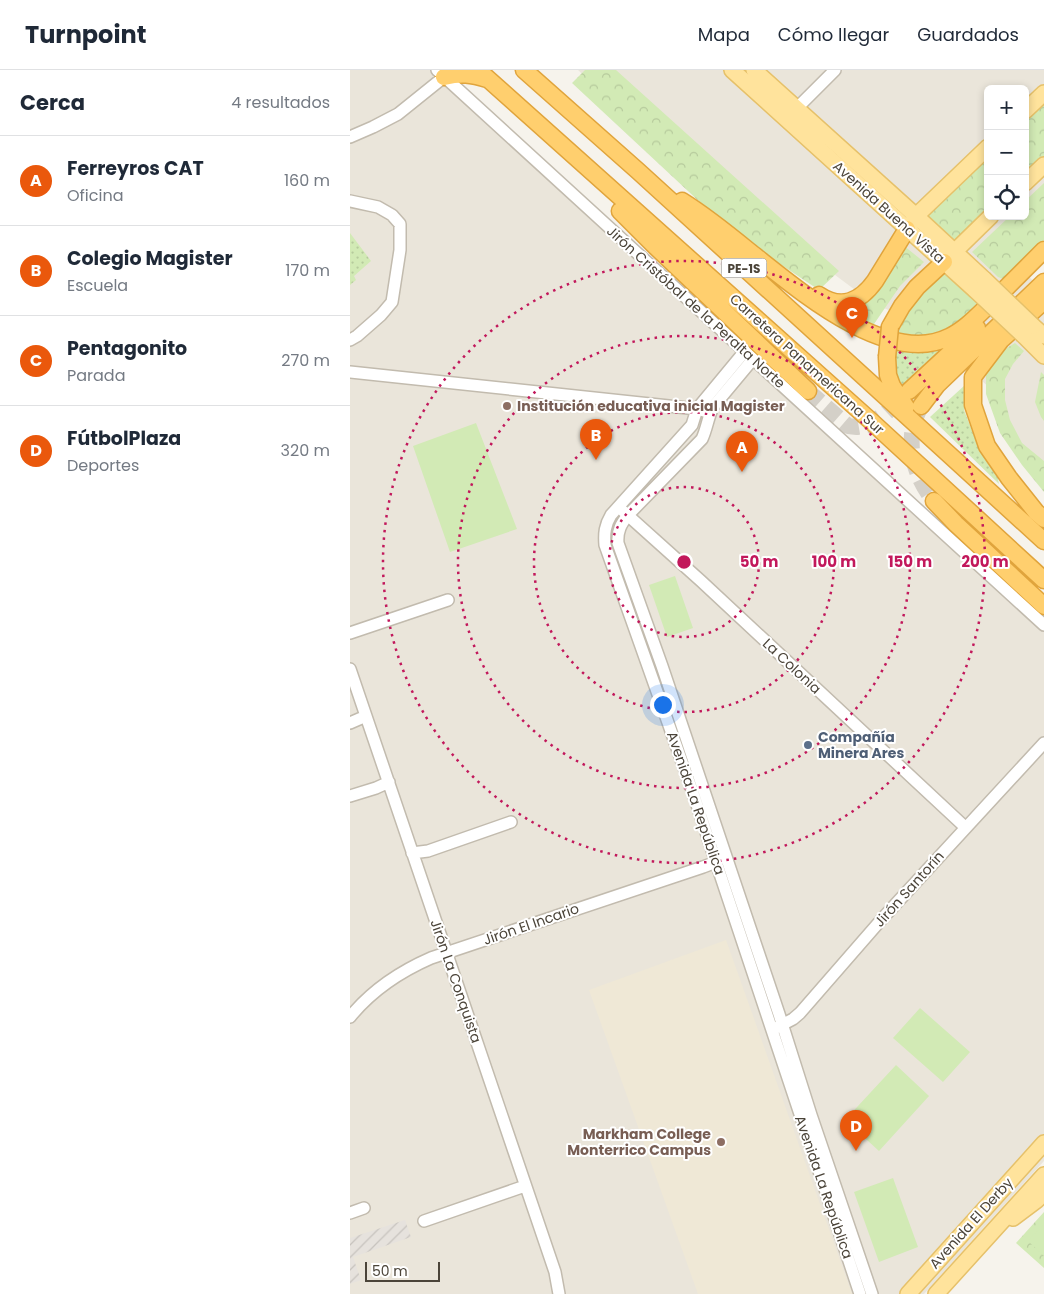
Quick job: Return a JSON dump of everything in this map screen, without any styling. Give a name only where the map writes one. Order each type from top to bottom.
[{"type":"highway","name":"Carretera Panamericana Sur","points":[[524,70],[638,171],[1044,542]]},
{"type":"highway","points":[[537,70],[586,124]]},
{"type":"highway","points":[[440,73],[482,74]]},
{"type":"highway","name":"Carretera Panamericana Sur","points":[[482,74],[872,422],[1044,580]]},
{"type":"highway","points":[[638,171],[822,297],[838,303],[858,298],[871,288],[912,223]]},
{"type":"highway","points":[[610,188],[619,210],[808,391]]},
{"type":"highway","points":[[708,218],[803,293],[832,313],[871,332],[910,343],[936,342],[956,333],[977,316],[1044,250]]},
{"type":"highway","points":[[949,257],[918,287],[902,306],[890,327],[887,358],[888,375],[892,386],[916,421],[962,467]]},
{"type":"highway","points":[[909,391],[1044,264]]},
{"type":"highway","points":[[921,406],[937,385],[1044,282]]},
{"type":"highway","points":[[1044,301],[1001,340],[973,377],[973,405],[987,446],[1009,478],[1036,512],[1044,519]]},
{"type":"highway","points":[[934,501],[1044,606]]},
{"type":"main road","name":"Avenida Buena Vista","points":[[732,70],[791,113],[1033,332],[1044,356]]},
{"type":"main road","name":"Avenida Buena Vista","points":[[754,70],[791,113]]},
{"type":"main road","points":[[1029,107],[1044,93]]},
{"type":"main road","points":[[912,223],[984,151]]},
{"type":"main road","points":[[1029,179],[1044,165]]},
{"type":"main road","points":[[949,257],[987,220]]},
{"type":"main road","name":"Avenida El Derby","points":[[908,1294],[1041,1147]]},
{"type":"main road","points":[[986,1238],[1044,1175]]},
{"type":"main road","points":[[986,1238],[1044,1193]]},
{"type":"main road","name":"Avenida El Derby","points":[[936,1294],[986,1238]]},
{"type":"street","points":[[791,113],[835,70]]},
{"type":"street","points":[[350,137],[398,114],[440,73]]},
{"type":"street","name":"Jirón Cristóbal de la Peralta Norte","points":[[440,73],[1044,625]]},
{"type":"street","points":[[350,201],[378,207],[392,214],[400,224],[400,250],[392,302],[382,315],[350,340]]},
{"type":"street","name":"Avenida La República","points":[[749,355],[697,409],[689,429],[611,515],[606,525],[605,545],[716,862],[811,1115],[872,1294]]},
{"type":"street","name":"Avenida La República","points":[[749,355],[713,407],[702,439],[628,515],[618,532],[618,542],[725,854],[860,1294]]},
{"type":"street","points":[[350,372],[697,409],[710,413]]},
{"type":"street","name":"La Colonia","points":[[618,506],[965,827]]},
{"type":"street","points":[[350,633],[448,600]]},
{"type":"street","name":"Jirón La Conquista","points":[[350,669],[557,1279],[559,1294]]},
{"type":"street","points":[[350,723],[366,716]]},
{"type":"street","name":"Jirón Santorín","points":[[777,1027],[800,1014],[881,920],[1044,742]]},
{"type":"street","points":[[350,796],[388,782]]},
{"type":"street","points":[[412,853],[428,851],[511,822]]},
{"type":"street","name":"Jirón El Incario","points":[[350,1017],[364,1001],[386,983],[416,965],[446,953],[716,862],[725,854]]},
{"type":"street","points":[[424,1221],[525,1186]]},
{"type":"street","points":[[350,1213],[364,1208]]},
{"type":"shaded area","points":[[350,70],[444,70],[1044,619],[1044,1161],[924,1294],[350,1294]]},
{"type":"shaded area","points":[[578,70],[1044,70],[1044,215],[1007,254],[1044,292],[1044,477],[1022,454],[992,390],[915,321],[874,304],[639,129]]},
{"type":"shaded area","name":"Markham College Monterrico Campus","points":[[726,940],[852,1294],[698,1294],[589,990]]},
{"type":"shaded area","points":[[405,1220],[411,1237],[353,1257],[361,1280],[350,1284],[350,1238]]},
{"type":"green space","points":[[585,70],[616,70],[839,271],[819,290],[732,232],[572,83]]},
{"type":"green space","points":[[1044,100],[1044,157],[1029,171],[1029,130],[1029,114]]},
{"type":"green space","points":[[984,159],[984,215],[954,244],[924,218]]},
{"type":"green space","points":[[1044,183],[1044,240],[1003,279],[998,277],[972,252],[1006,220],[1029,220],[1029,197]]},
{"type":"green space","points":[[350,233],[371,261],[354,276],[356,280],[350,285]]},
{"type":"green space","points":[[903,245],[924,262],[900,286],[872,327],[841,313],[875,292]]},
{"type":"green space","points":[[945,267],[981,299],[957,324],[927,336],[897,335],[914,299]]},
{"type":"green space","points":[[953,340],[904,386],[900,382],[895,368],[895,348],[924,349]]},
{"type":"green space","points":[[1015,343],[1024,351],[1013,364],[1005,379],[1005,400],[1010,420],[1022,443],[1044,461],[1044,492],[1000,433],[986,394],[986,372],[999,353]]},
{"type":"green space","points":[[1041,372],[1044,375],[1044,421],[1035,402]]},
{"type":"green space","points":[[965,385],[964,410],[978,446],[997,475],[999,484],[930,417]]},
{"type":"green space","points":[[476,423],[517,529],[450,552],[413,446]]},
{"type":"green space","points":[[675,576],[693,628],[667,637],[649,585]]},
{"type":"green space","points":[[920,1008],[970,1052],[943,1082],[893,1038]]},
{"type":"green space","points":[[896,1065],[929,1096],[879,1151],[845,1120]]},
{"type":"green space","points":[[893,1178],[918,1247],[879,1262],[854,1192]]},
{"type":"green space","points":[[1044,1212],[1044,1268],[1016,1243]]},
{"type":"green space","points":[[1044,1224],[1044,1256],[1028,1241]]},
{"type":"tunnel","points":[[808,391],[848,426],[857,427],[869,425],[886,413],[904,396]]},
{"type":"tunnel","points":[[919,410],[912,434],[913,457],[921,480],[934,501]]},
{"type":"place","name":"Pentagonito","points":[[852,338]]},
{"type":"place","name":"Institución educativa inicial Magister","points":[[507,406]]},
{"type":"place","name":"Colegio Magister","points":[[596,460]]},
{"type":"place","name":"Ferreyros CAT","points":[[742,472]]},
{"type":"place","name":"Compañía Minera Ares","points":[[808,745]]},
{"type":"place","name":"Markham College Monterrico Campus","points":[[721,1142]]},
{"type":"place","name":"FútbolPlaza","points":[[856,1151]]}]
